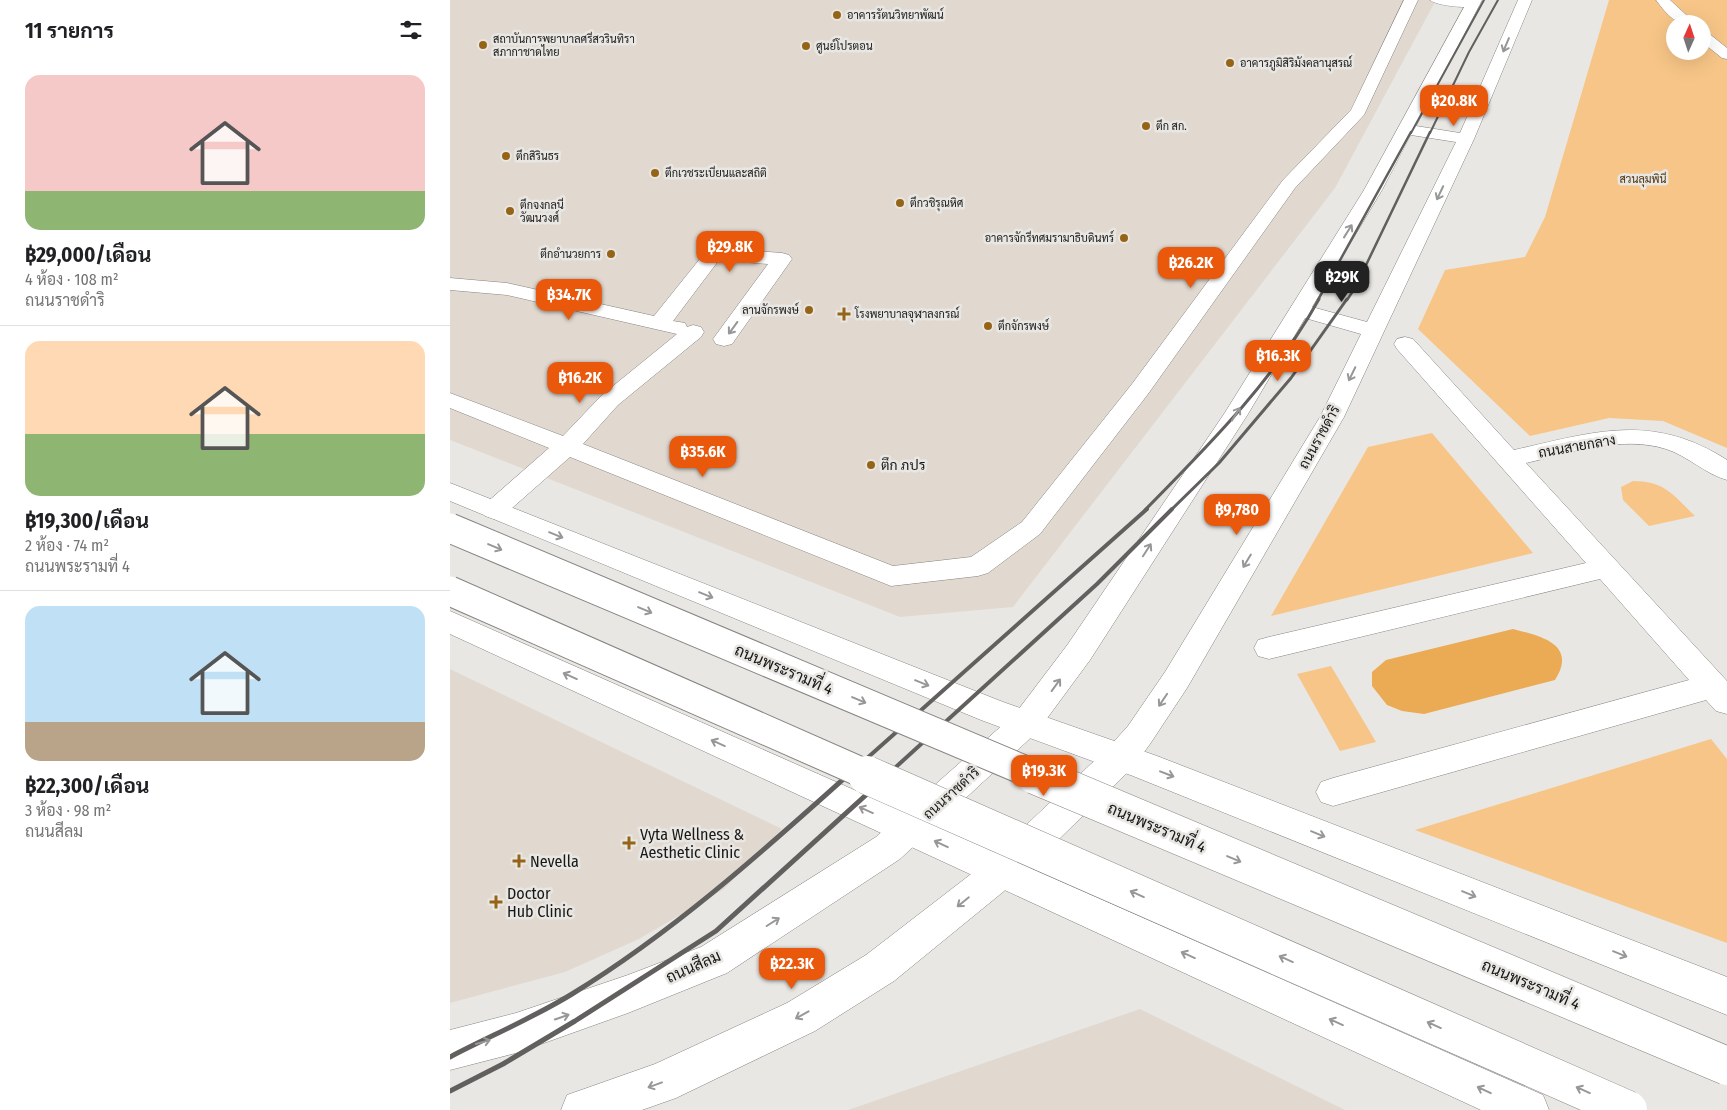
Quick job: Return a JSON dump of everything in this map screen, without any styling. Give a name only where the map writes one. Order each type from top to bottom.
[{"type":"main road","points":[[450,400],[891,576],[978,566],[1031,528],[1140,389],[1289,184],[1358,112],[1411,0]]},
{"type":"main road","points":[[1437,0],[1474,2]]},
{"type":"main road","name":"ถนนราชดำริ","points":[[1001,872],[1121,757],[1139,735],[1176,680],[1332,417],[1466,139],[1525,0]]},
{"type":"main road","points":[[1663,0],[1677,15]]},
{"type":"main road","name":"ถนนราชดำริ","points":[[911,829],[1026,723],[1079,652],[1236,414],[1373,190],[1474,2]]},
{"type":"main road","points":[[1711,42],[1727,55]]},
{"type":"main road","points":[[1406,129],[1466,139]]},
{"type":"main road","points":[[660,324],[714,254],[782,259],[724,339]]},
{"type":"main road","points":[[450,284],[507,289],[694,332],[610,400],[567,446],[494,510]]},
{"type":"main road","points":[[1300,310],[1374,330]]},
{"type":"main road","points":[[1333,792],[1720,694],[1405,344]]},
{"type":"main road","name":"ถนนสายกลาง","points":[[1509,459],[1606,438],[1641,438],[1671,443],[1704,456],[1727,472]]},
{"type":"main road","points":[[450,491],[1026,723],[1121,757],[1727,996]]},
{"type":"main road","name":"ถนนพระรามที่ 4","points":[[450,528],[1727,1066]]},
{"type":"main road","points":[[1269,648],[1606,568]]},
{"type":"main road","points":[[450,591],[1628,1110]]},
{"type":"main road","points":[[450,622],[911,829],[1001,872],[1528,1110]]},
{"type":"main road","name":"ถนนสีลม","points":[[450,1050],[516,1033],[628,994],[714,960],[888,848],[911,829]]},
{"type":"main road","points":[[582,1110],[661,1083],[801,1016],[880,968],[1001,872]]},
{"type":"shaded area","name":"โรงพยาบาลจุฬาลงกรณ์","points":[[450,0],[1436,0],[1335,188],[1013,607],[900,617],[450,440]]},
{"type":"shaded area","points":[[1513,629],[1544,639],[1559,650],[1562,658],[1561,668],[1555,680],[1424,714],[1402,711],[1387,705],[1372,686],[1372,672],[1386,660]]},
{"type":"shaded area","points":[[450,669],[782,829],[724,889],[639,939],[565,972],[450,1003]]},
{"type":"shaded area","points":[[1140,1009],[1345,1110],[848,1110]]},
{"type":"green space","name":"สวนลุมพินี","points":[[1609,0],[1727,0],[1727,448],[1663,421],[1609,418],[1530,436],[1418,329],[1445,270],[1525,257],[1545,217]]},
{"type":"green space","points":[[1432,433],[1533,553],[1271,616],[1368,447]]},
{"type":"green space","points":[[1633,481],[1661,487],[1674,496],[1695,516],[1649,526],[1623,500],[1621,487]]},
{"type":"green space","points":[[1331,666],[1376,742],[1340,751],[1297,674]]},
{"type":"green space","points":[[1711,739],[1727,759],[1727,943],[1415,830]]},
{"type":"railway","points":[[1411,133],[1484,0]]},
{"type":"railway","points":[[1430,133],[1469,52],[1498,0]]},
{"type":"railway","points":[[1318,300],[1411,132]]},
{"type":"railway","points":[[1347,300],[1355,288],[1430,132]]},
{"type":"railway","points":[[1145,510],[1240,410],[1282,357],[1319,299]]},
{"type":"railway","points":[[1171,510],[1219,463],[1291,378],[1347,299]]},
{"type":"railway","points":[[847,776],[1147,509]]},
{"type":"railway","points":[[886,776],[1097,584],[1171,510]]},
{"type":"railway","points":[[450,1057],[557,1003],[645,945],[715,891],[848,775]]},
{"type":"railway","points":[[450,1091],[503,1064],[575,1021],[716,931],[888,775]]},
{"type":"place","name":"อาคารรัตนวิทยาพัฒน์","points":[[837,15]]},
{"type":"place","name":"สถาบันการพยาบาลศรีสวรินทิรา สภากาชาดไทย","points":[[483,45]]},
{"type":"place","name":"ศูนย์โปรตอน","points":[[806,46]]},
{"type":"place","name":"อาคารภูมิสิริมังคลานุสรณ์","points":[[1230,63]]},
{"type":"place","name":"ตึก สก.","points":[[1146,126]]},
{"type":"place","name":"ตึกสิรินธร","points":[[506,156]]},
{"type":"place","name":"ตึกเวชระเบียนและสถิติ","points":[[655,173]]},
{"type":"place","name":"ตึกวชิรุณหิศ","points":[[900,203]]},
{"type":"place","name":"ตึกจงกลนี วัฒนวงศ์","points":[[510,211]]},
{"type":"place","name":"อาคารจักรีทศมรามาธิบดินทร์","points":[[1124,238]]},
{"type":"place","name":"ตึกอำนวยการ","points":[[611,254]]},
{"type":"place","name":"ลานจักรพงษ์","points":[[809,310]]},
{"type":"place","name":"โรงพยาบาลจุฬาลงกรณ์","points":[[844,314]]},
{"type":"place","name":"ตึกจักรพงษ์","points":[[988,326]]},
{"type":"place","name":"ตึก ภปร","points":[[871,465]]},
{"type":"place","name":"Vyta Wellness & Aesthetic Clinic","points":[[629,843]]},
{"type":"place","name":"Nevella","points":[[519,861]]},
{"type":"place","name":"Doctor Hub Clinic","points":[[496,902]]}]
